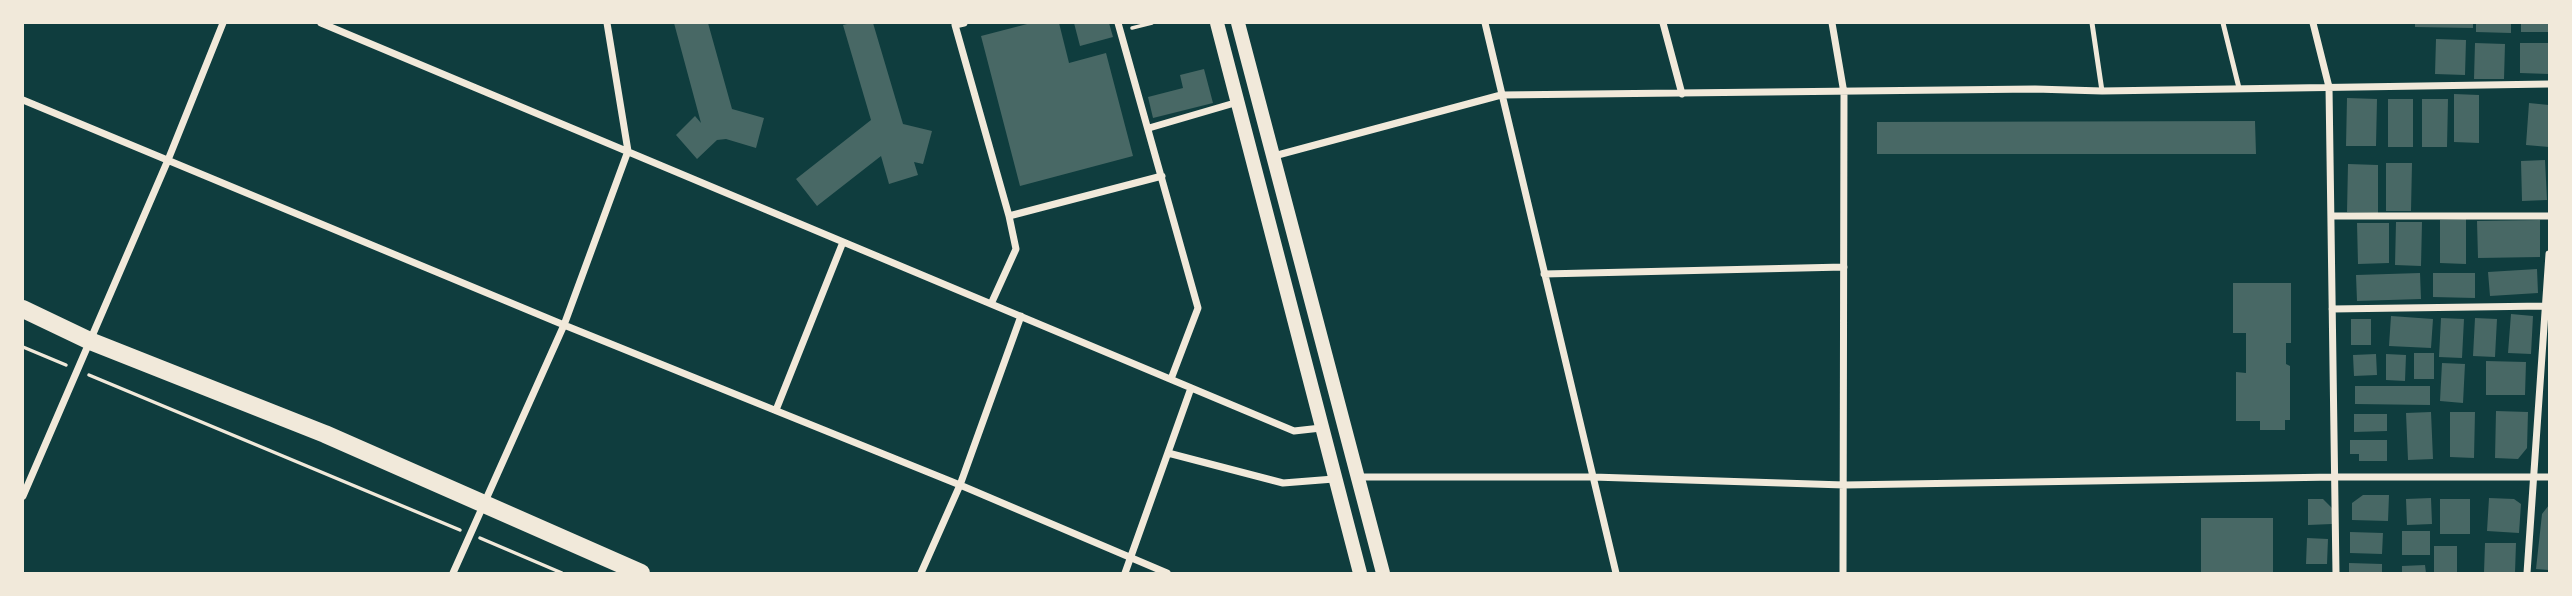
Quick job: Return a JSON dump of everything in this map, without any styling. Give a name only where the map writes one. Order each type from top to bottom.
[{"type":"main road","points":[[1217,23],[1360,573]]},
{"type":"main road","points":[[1238,23],[1383,573]]},
{"type":"main road","points":[[23,309],[90,341],[325,434],[641,573]]},
{"type":"street","points":[[23,496],[168,160],[223,23]]},
{"type":"street","points":[[321,23],[1294,431],[1321,428]]},
{"type":"street","points":[[453,573],[564,325],[628,151],[607,23]]},
{"type":"street","points":[[964,23],[955,25],[1016,249],[991,304]]},
{"type":"street","points":[[1118,23],[1198,308],[1171,379]]},
{"type":"street","points":[[1485,23],[1616,573]]},
{"type":"street","points":[[1663,23],[1682,94]]},
{"type":"street","points":[[1832,23],[1844,93],[1843,573]]},
{"type":"street","points":[[2313,23],[2329,87],[2336,573]]},
{"type":"street","points":[[1274,156],[1501,95],[2035,89],[2102,91],[2549,84]]},
{"type":"street","points":[[23,100],[564,325],[960,485],[1167,573]]},
{"type":"street","points":[[1149,128],[1238,102]]},
{"type":"street","points":[[1009,216],[1162,176]]},
{"type":"street","points":[[2331,216],[2549,216]]},
{"type":"street","points":[[776,411],[843,242]]},
{"type":"street","points":[[2527,573],[2549,254]]},
{"type":"street","points":[[1544,274],[1844,267]]},
{"type":"street","points":[[2332,309],[2545,306]]},
{"type":"street","points":[[921,573],[960,485],[1021,316]]},
{"type":"street","points":[[1125,573],[1191,387]]},
{"type":"street","points":[[1168,453],[1283,483],[1334,479]]},
{"type":"street","points":[[1357,477],[1593,477],[1844,485],[2335,477],[2549,477]]},
{"type":"lane","points":[[2092,23],[2102,91]]},
{"type":"lane","points":[[2223,23],[2239,89]]},
{"type":"path","points":[[1120,32],[1152,23]]},
{"type":"path","points":[[23,347],[562,573]]},
{"type":"building","points":[[674,23],[708,23],[732,109],[764,118],[756,148],[726,139],[717,140],[697,159],[676,135],[695,116],[701,123]]},
{"type":"building","points":[[873,23],[903,124],[932,131],[923,164],[914,162],[918,175],[889,184],[881,156],[817,206],[796,179],[871,120],[843,25]]},
{"type":"building","points":[[1031,23],[1059,23],[1069,63],[1106,53],[1133,156],[1020,186],[981,36]]},
{"type":"building","points":[[1074,23],[1109,23],[1113,37],[1080,46]]},
{"type":"building","points":[[2415,23],[2473,23],[2473,28],[2415,27]]},
{"type":"building","points":[[2476,23],[2511,23],[2511,33],[2476,32]]},
{"type":"building","points":[[2521,23],[2549,23],[2549,32],[2521,32]]},
{"type":"building","points":[[2436,39],[2466,40],[2465,75],[2435,74]]},
{"type":"building","points":[[2475,43],[2505,44],[2504,79],[2474,79]]},
{"type":"building","points":[[2520,43],[2549,43],[2549,74],[2520,73]]},
{"type":"building","points":[[1204,69],[1213,103],[1153,118],[1148,97],[1183,88],[1180,75]]},
{"type":"building","points":[[2454,94],[2479,95],[2479,143],[2454,142]]},
{"type":"building","points":[[2347,98],[2377,99],[2376,146],[2346,146]]},
{"type":"building","points":[[2388,99],[2413,99],[2413,147],[2388,147]]},
{"type":"building","points":[[2422,99],[2448,99],[2447,147],[2422,147]]},
{"type":"building","points":[[2529,103],[2549,105],[2549,147],[2526,145]]},
{"type":"building","points":[[2255,121],[2256,154],[1877,154],[1877,122]]},
{"type":"building","points":[[2545,160],[2547,200],[2522,201],[2521,161]]},
{"type":"building","points":[[2386,163],[2412,163],[2411,211],[2386,211]]},
{"type":"building","points":[[2348,164],[2378,165],[2378,213],[2347,212]]},
{"type":"building","points":[[2466,219],[2466,264],[2440,263],[2440,220]]},
{"type":"building","points":[[2540,220],[2540,257],[2478,258],[2477,221]]},
{"type":"building","points":[[2396,222],[2422,222],[2421,266],[2395,265]]},
{"type":"building","points":[[2357,223],[2389,223],[2389,263],[2358,264]]},
{"type":"building","points":[[2537,269],[2538,293],[2490,296],[2488,272]]},
{"type":"building","points":[[2420,273],[2421,299],[2357,301],[2356,275]]},
{"type":"building","points":[[2433,273],[2475,273],[2475,298],[2433,297]]},
{"type":"building","points":[[2233,283],[2291,283],[2291,343],[2286,343],[2286,364],[2290,366],[2290,420],[2285,420],[2285,430],[2260,430],[2260,421],[2236,421],[2236,372],[2246,373],[2246,333],[2233,333]]},
{"type":"building","points":[[2511,314],[2533,316],[2531,354],[2508,353]]},
{"type":"building","points":[[2391,316],[2433,319],[2431,348],[2389,346]]},
{"type":"building","points":[[2441,318],[2464,319],[2462,358],[2439,357]]},
{"type":"building","points":[[2475,318],[2497,319],[2495,357],[2473,356]]},
{"type":"building","points":[[2351,319],[2371,319],[2371,345],[2351,345]]},
{"type":"building","points":[[2414,353],[2434,353],[2434,379],[2414,379]]},
{"type":"building","points":[[2376,354],[2377,375],[2354,376],[2353,355]]},
{"type":"building","points":[[2386,354],[2406,355],[2405,381],[2386,380]]},
{"type":"building","points":[[2486,361],[2526,362],[2525,395],[2486,395]]},
{"type":"building","points":[[2442,363],[2465,364],[2463,403],[2440,401]]},
{"type":"building","points":[[2355,386],[2430,386],[2430,405],[2355,404]]},
{"type":"building","points":[[2496,411],[2528,412],[2527,448],[2518,459],[2495,458]]},
{"type":"building","points":[[2431,412],[2433,459],[2408,460],[2406,413]]},
{"type":"building","points":[[2450,412],[2475,412],[2474,458],[2450,457]]},
{"type":"building","points":[[2354,414],[2387,414],[2387,431],[2354,432]]},
{"type":"building","points":[[2350,440],[2387,440],[2387,461],[2359,461],[2359,454],[2350,454]]},
{"type":"building","points":[[2363,495],[2389,495],[2388,521],[2352,520],[2352,503]]},
{"type":"building","points":[[2431,498],[2432,524],[2407,525],[2406,499]]},
{"type":"building","points":[[2489,498],[2514,499],[2521,504],[2519,533],[2487,531]]},
{"type":"building","points":[[2308,499],[2323,499],[2332,508],[2332,524],[2308,525]]},
{"type":"building","points":[[2440,499],[2470,499],[2470,534],[2440,534]]},
{"type":"building","points":[[2549,505],[2549,570],[2536,569],[2542,514]]},
{"type":"building","points":[[2201,518],[2273,518],[2273,573],[2201,573]]},
{"type":"building","points":[[2402,531],[2430,531],[2430,555],[2402,555]]},
{"type":"building","points":[[2350,532],[2383,533],[2382,554],[2350,553]]},
{"type":"building","points":[[2307,538],[2328,539],[2327,564],[2306,564]]},
{"type":"building","points":[[2485,543],[2516,543],[2515,573],[2484,573]]},
{"type":"building","points":[[2434,546],[2457,546],[2457,573],[2434,573]]},
{"type":"building","points":[[2349,563],[2382,564],[2382,573],[2349,573]]},
{"type":"building","points":[[2425,565],[2426,573],[2402,573],[2402,566]]}]
